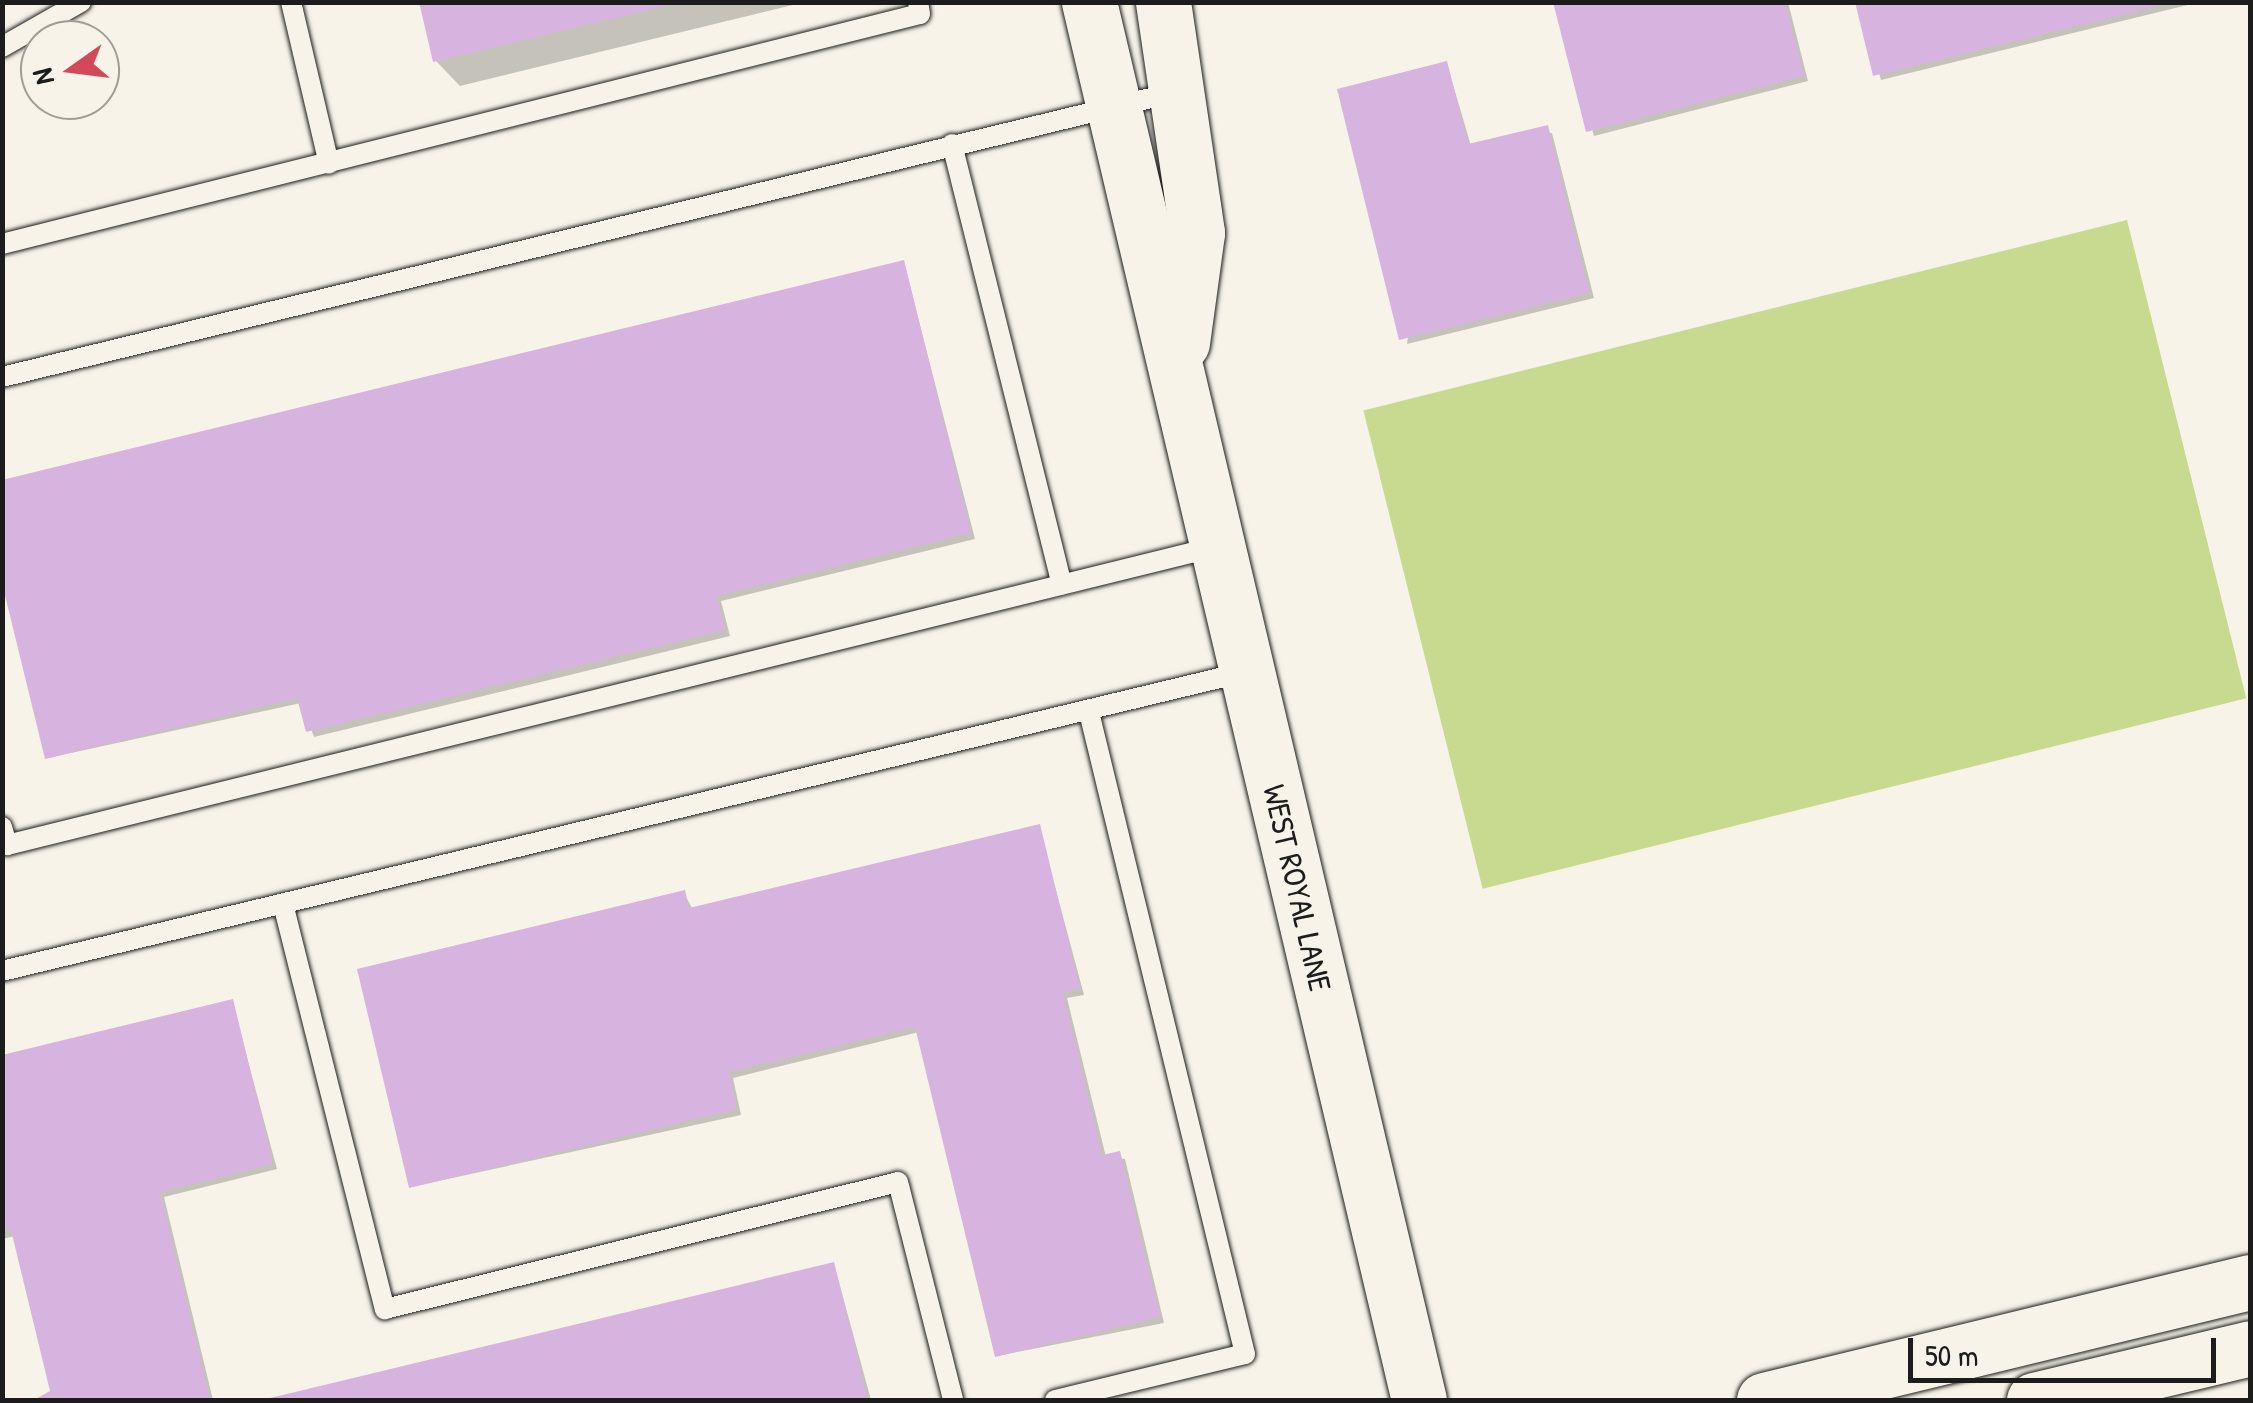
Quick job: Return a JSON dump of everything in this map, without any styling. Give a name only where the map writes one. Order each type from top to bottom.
[{"type":"main road","name":"WEST ROYAL LANE","points":[[1089,2],[1419,1400]]},
{"type":"main road","name":"WEST ROYAL LANE","points":[[1163,2],[1183,90],[1196,234],[1177,376]]},
{"type":"main road","points":[[1764,1400],[2250,1282]]},
{"type":"main road","points":[[2034,1400],[2250,1348]]},
{"type":"lane","points":[[2,47],[81,2]]},
{"type":"lane","points":[[291,2],[329,164]]},
{"type":"lane","points":[[2,244],[920,14],[918,2]]},
{"type":"lane","points":[[2,378],[1183,90]]},
{"type":"lane","points":[[952,144],[1062,584]]},
{"type":"lane","points":[[2,826],[7,845],[1217,546]]},
{"type":"lane","points":[[2,971],[1246,672]]},
{"type":"lane","points":[[1055,1400],[1245,1354],[1089,712]]},
{"type":"lane","points":[[283,904],[385,1309],[898,1182],[952,1400]]},
{"type":"green space","points":[[2127,220],[2246,698],[1483,889],[1363,410]]},
{"type":"building","points":[[419,2],[674,2],[674,4],[433,62]]},
{"type":"building","points":[[1553,2],[1785,2],[1804,76],[1586,132]]},
{"type":"building","points":[[1855,2],[2167,2],[2167,4],[1873,76]]},
{"type":"building","points":[[1447,61],[1468,144],[1548,125],[1589,293],[1399,340],[1337,89]]},
{"type":"building","points":[[904,260],[971,533],[717,596],[725,630],[306,732],[297,698],[45,759],[2,583],[2,480]]},
{"type":"building","points":[[1040,824],[1080,989],[1063,993],[1102,1155],[1120,1151],[1160,1317],[995,1357],[915,1027],[729,1072],[737,1109],[409,1188],[357,969],[685,890],[689,908]]},
{"type":"building","points":[[233,999],[273,1164],[160,1192],[210,1400],[34,1400],[50,1391],[11,1230],[2,1232],[2,1055]]},
{"type":"building","points":[[834,1262],[868,1400],[266,1400],[266,1399]]}]
